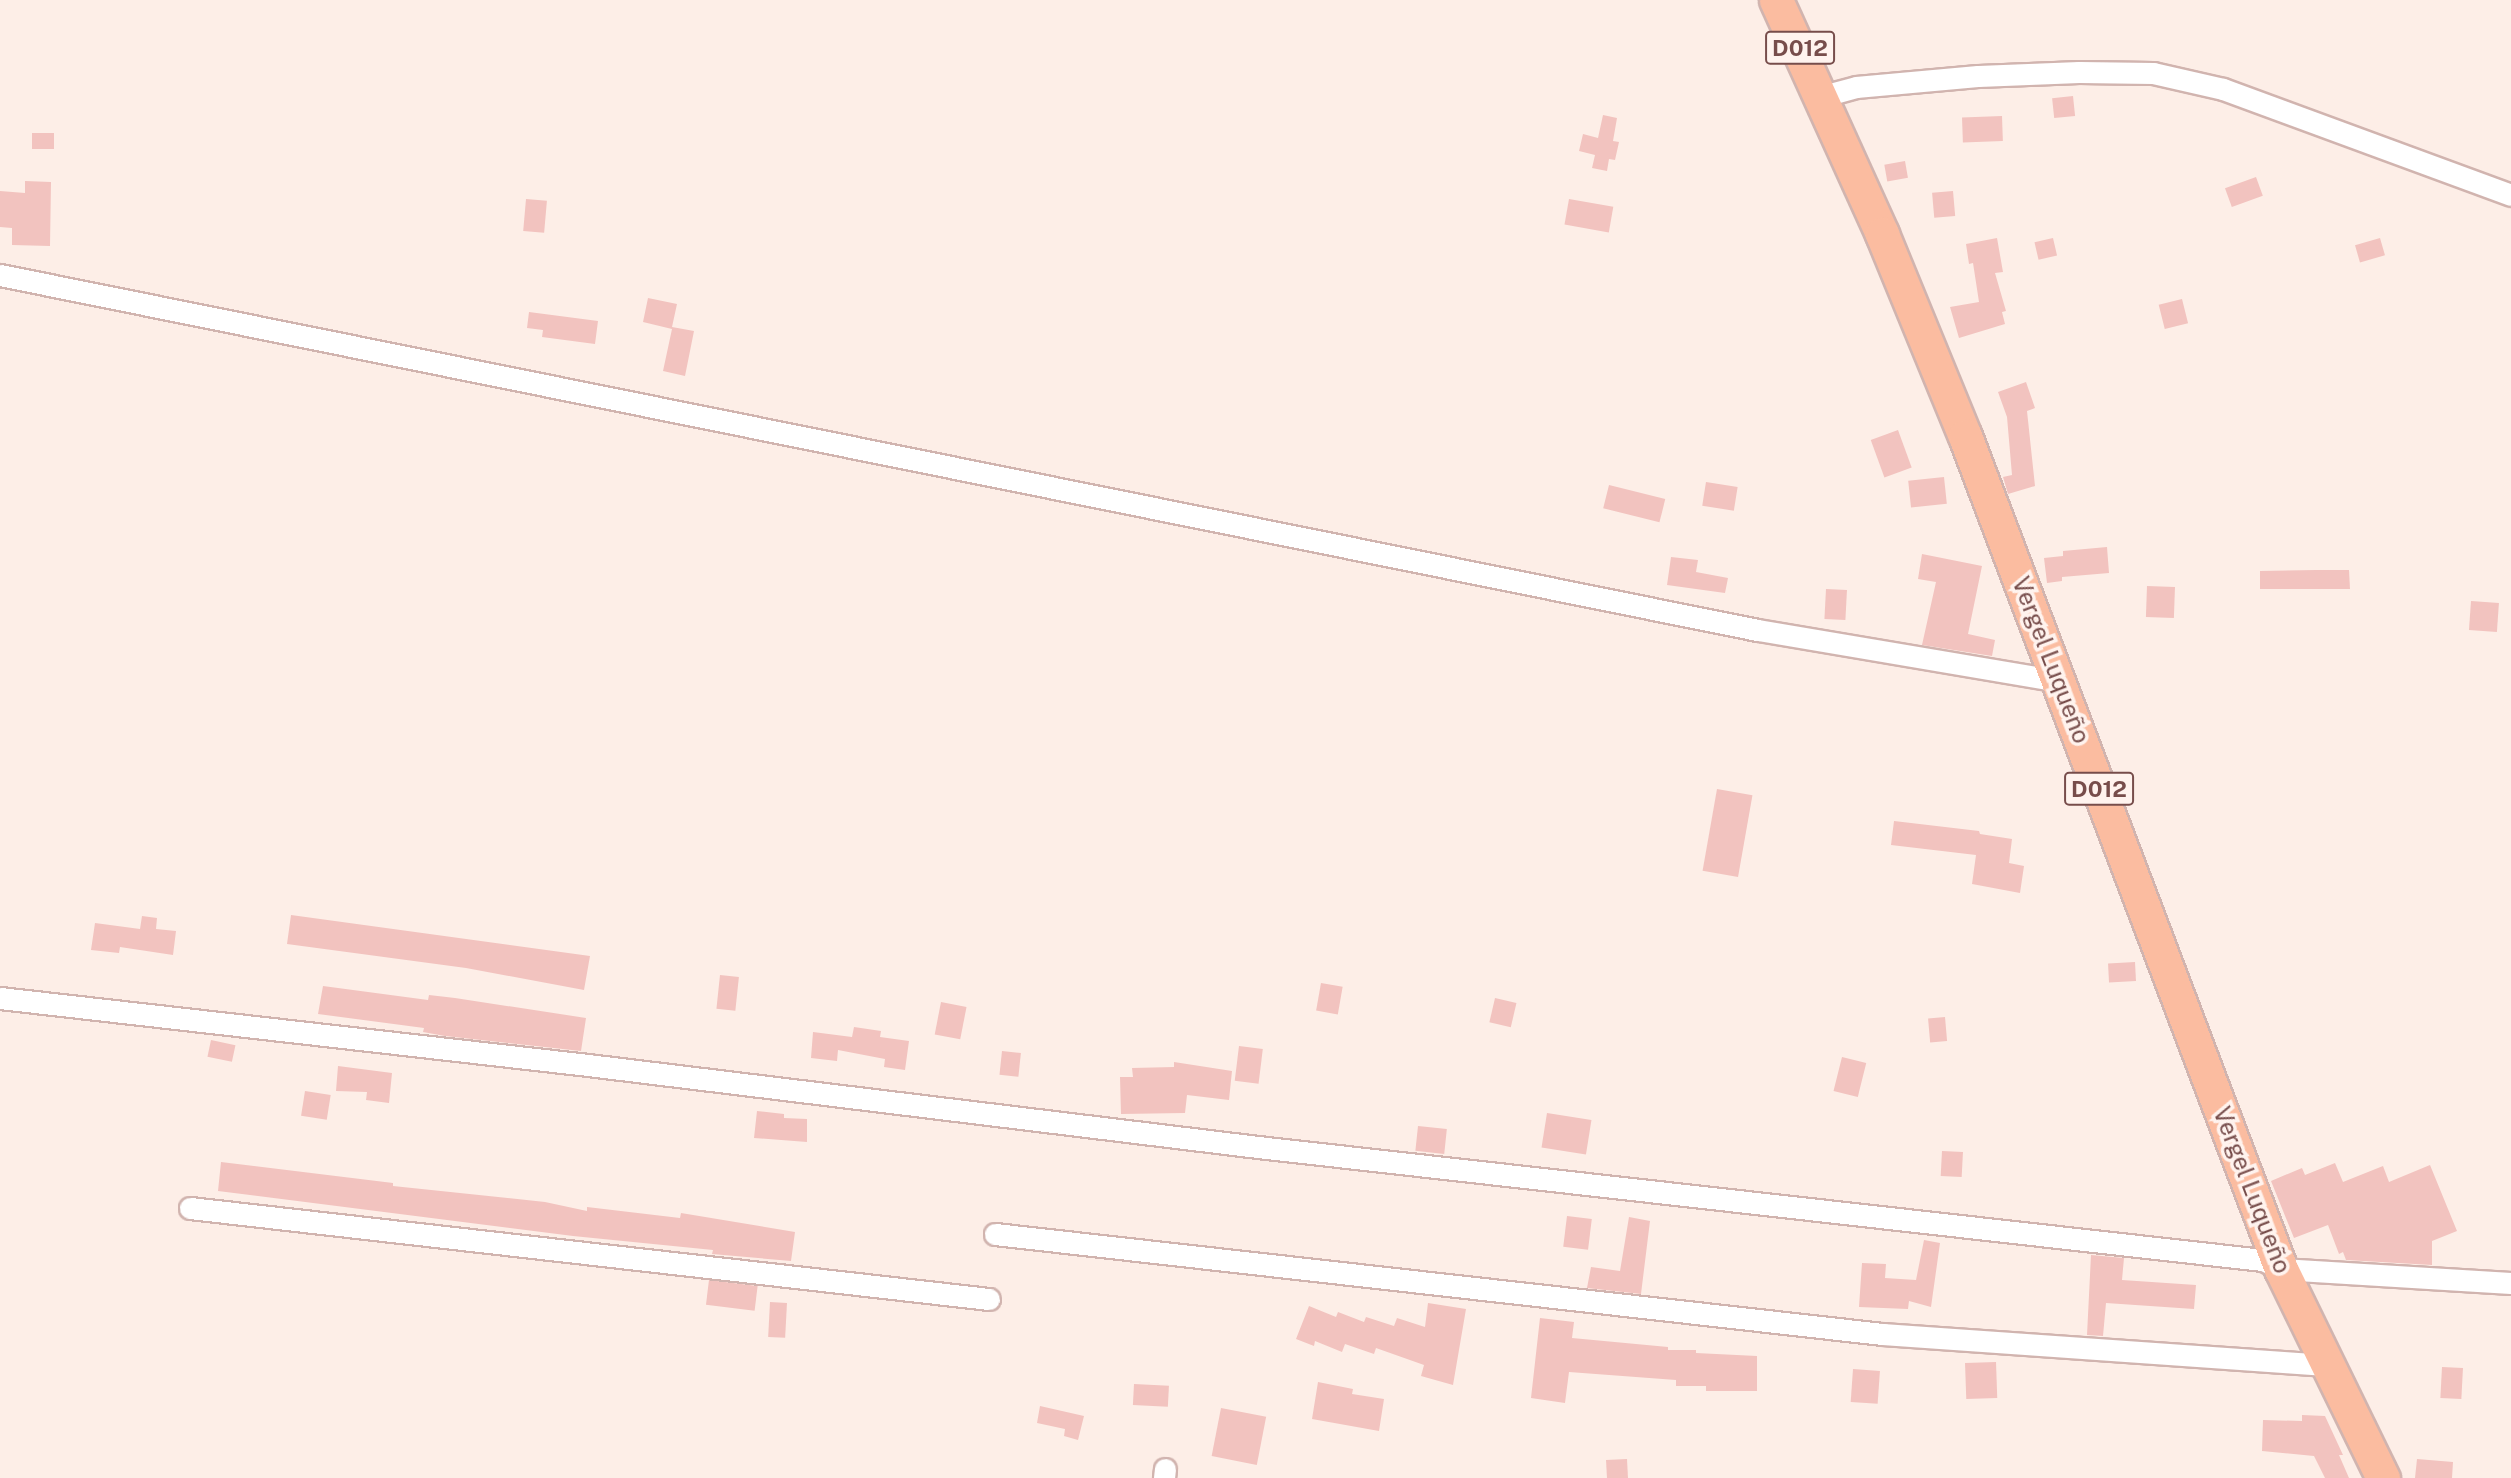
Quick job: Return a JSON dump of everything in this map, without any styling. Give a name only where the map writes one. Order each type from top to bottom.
[{"type":"main road","name":"Vergel Luqueño","points":[[1776,0],[1822,96],[1965,436],[2281,1269],[2383,1478]]},
{"type":"street","points":[[1822,96],[1856,87],[1978,76],[2080,72],[2153,73],[2234,93],[2511,195]]},
{"type":"street","points":[[0,275],[1758,630],[2059,681]]},
{"type":"street","points":[[0,998],[628,1069],[1258,1147],[2263,1260],[2281,1269],[2511,1283]]},
{"type":"street","points":[[190,1208],[989,1298]]},
{"type":"street","points":[[995,1234],[1882,1334],[2330,1365]]},
{"type":"building","points":[[2073,96],[2075,116],[2054,118],[2052,98]]},
{"type":"building","points":[[1603,115],[1617,118],[1613,141],[1619,142],[1615,160],[1609,159],[1607,171],[1592,168],[1595,155],[1579,151],[1583,134],[1598,138]]},
{"type":"building","points":[[2002,116],[2003,141],[1963,142],[1962,117]]},
{"type":"building","points":[[32,133],[54,133],[54,149],[32,149]]},
{"type":"building","points":[[1905,161],[1908,178],[1887,181],[1884,165]]},
{"type":"building","points":[[2256,177],[2263,196],[2232,207],[2225,188]]},
{"type":"building","points":[[25,181],[51,182],[50,246],[12,245],[12,228],[0,227],[0,191],[25,193]]},
{"type":"building","points":[[1953,191],[1955,216],[1934,218],[1932,193]]},
{"type":"building","points":[[526,199],[547,201],[544,233],[523,231]]},
{"type":"building","points":[[1569,199],[1613,207],[1609,232],[1564,225]]},
{"type":"building","points":[[1997,238],[2003,272],[1995,273],[2006,311],[2002,312],[2005,324],[1959,338],[1950,307],[1979,302],[1973,263],[1969,264],[1966,244]]},
{"type":"building","points":[[2053,238],[2057,256],[2039,260],[2034,242]]},
{"type":"building","points":[[2380,238],[2385,255],[2360,262],[2355,245]]},
{"type":"building","points":[[648,298],[677,304],[672,327],[694,331],[685,376],[663,371],[672,329],[643,322]]},
{"type":"building","points":[[2182,299],[2188,323],[2165,329],[2159,305]]},
{"type":"building","points":[[529,312],[598,321],[595,344],[542,337],[543,330],[527,328]]},
{"type":"building","points":[[2026,382],[2035,408],[2027,411],[2035,486],[2008,494],[2003,477],[2012,475],[2007,417],[1998,392]]},
{"type":"building","points":[[1898,430],[1912,468],[1884,478],[1871,440]]},
{"type":"building","points":[[1944,477],[1947,504],[1911,508],[1908,481]]},
{"type":"building","points":[[1706,482],[1738,487],[1734,511],[1702,506]]},
{"type":"building","points":[[1609,485],[1665,499],[1659,522],[1603,508]]},
{"type":"building","points":[[2107,547],[2109,573],[2062,577],[2062,581],[2047,583],[2044,558],[2063,556],[2063,551]]},
{"type":"building","points":[[1922,554],[1982,566],[1968,634],[1995,640],[1992,656],[1922,645],[1936,582],[1918,579]]},
{"type":"building","points":[[1671,557],[1698,560],[1696,572],[1728,578],[1725,593],[1667,585]]},
{"type":"building","points":[[2349,570],[2350,589],[2260,589],[2260,571]]},
{"type":"building","points":[[2147,586],[2175,587],[2174,618],[2146,617]]},
{"type":"building","points":[[1826,589],[1847,590],[1845,620],[1824,619]]},
{"type":"building","points":[[2471,601],[2499,603],[2497,632],[2469,630]]},
{"type":"building","points":[[1717,789],[1752,795],[1738,877],[1703,871]]},
{"type":"building","points":[[1894,821],[1979,831],[1980,834],[2012,839],[2009,863],[2024,866],[2020,893],[1972,884],[1976,855],[1891,845]]},
{"type":"building","points":[[291,915],[590,956],[584,990],[466,968],[287,944]]},
{"type":"building","points":[[142,916],[157,918],[156,929],[176,931],[173,955],[120,947],[119,953],[91,950],[95,923],[140,929]]},
{"type":"building","points":[[2135,962],[2136,981],[2109,982],[2108,963]]},
{"type":"building","points":[[720,975],[739,977],[735,1011],[716,1009]]},
{"type":"building","points":[[1321,983],[1343,987],[1338,1014],[1316,1011]]},
{"type":"building","points":[[323,986],[428,1000],[429,995],[455,998],[586,1018],[581,1051],[445,1036],[423,1032],[424,1028],[318,1014]]},
{"type":"building","points":[[1495,998],[1516,1003],[1511,1027],[1489,1022]]},
{"type":"building","points":[[941,1002],[967,1007],[960,1039],[935,1034]]},
{"type":"building","points":[[1945,1017],[1947,1041],[1930,1042],[1928,1018]]},
{"type":"building","points":[[854,1027],[881,1031],[880,1037],[909,1041],[905,1070],[884,1067],[885,1059],[838,1050],[837,1061],[811,1058],[813,1032],[852,1037]]},
{"type":"building","points":[[211,1040],[235,1045],[232,1062],[207,1057]]},
{"type":"building","points":[[1239,1046],[1263,1049],[1259,1084],[1235,1081]]},
{"type":"building","points":[[1002,1051],[1021,1053],[1018,1077],[999,1075]]},
{"type":"building","points":[[1842,1057],[1866,1063],[1858,1097],[1834,1091]]},
{"type":"building","points":[[1174,1062],[1232,1071],[1229,1100],[1187,1095],[1185,1113],[1121,1114],[1120,1077],[1133,1077],[1132,1068],[1174,1067]]},
{"type":"building","points":[[338,1066],[392,1073],[389,1103],[366,1100],[367,1092],[336,1091]]},
{"type":"building","points":[[305,1091],[331,1095],[327,1120],[301,1116]]},
{"type":"building","points":[[757,1111],[784,1114],[784,1118],[807,1119],[807,1142],[754,1138]]},
{"type":"building","points":[[1547,1113],[1591,1120],[1586,1155],[1542,1148]]},
{"type":"building","points":[[1418,1126],[1447,1129],[1444,1154],[1415,1151]]},
{"type":"building","points":[[1942,1151],[1963,1152],[1962,1177],[1941,1176]]},
{"type":"building","points":[[221,1162],[393,1183],[393,1186],[545,1202],[587,1211],[587,1207],[680,1218],[681,1213],[795,1232],[791,1261],[712,1254],[713,1250],[573,1236],[218,1191]]},
{"type":"building","points":[[2335,1163],[2343,1182],[2383,1166],[2389,1182],[2430,1165],[2457,1231],[2432,1241],[2432,1265],[2346,1260],[2343,1252],[2339,1254],[2328,1225],[2294,1238],[2271,1181],[2302,1168],[2305,1175]]},
{"type":"building","points":[[1567,1216],[1592,1219],[1588,1250],[1563,1247]]},
{"type":"building","points":[[1629,1217],[1650,1221],[1641,1294],[1587,1288],[1591,1267],[1620,1271]]},
{"type":"building","points":[[1924,1240],[1940,1243],[1931,1307],[1909,1301],[1908,1309],[1859,1307],[1862,1263],[1886,1264],[1885,1278],[1916,1280]]},
{"type":"building","points":[[2091,1255],[2124,1258],[2122,1280],[2196,1285],[2194,1309],[2106,1303],[2103,1336],[2087,1335]]},
{"type":"building","points":[[709,1280],[758,1286],[755,1311],[706,1305]]},
{"type":"building","points":[[770,1302],[787,1303],[785,1338],[768,1337]]},
{"type":"building","points":[[1428,1303],[1466,1309],[1453,1385],[1421,1376],[1424,1365],[1376,1348],[1374,1354],[1345,1344],[1342,1352],[1315,1341],[1314,1346],[1296,1339],[1309,1306],[1336,1317],[1338,1312],[1364,1322],[1366,1317],[1394,1326],[1397,1318],[1425,1327]]},
{"type":"building","points":[[1540,1318],[1574,1322],[1572,1338],[1668,1347],[1668,1350],[1696,1350],[1696,1353],[1757,1356],[1757,1391],[1706,1391],[1706,1386],[1676,1386],[1676,1380],[1569,1372],[1565,1403],[1531,1398]]},
{"type":"building","points":[[1996,1362],[1997,1398],[1966,1399],[1965,1363]]},
{"type":"building","points":[[2442,1367],[2463,1368],[2461,1399],[2440,1398]]},
{"type":"building","points":[[1853,1369],[1880,1371],[1878,1404],[1851,1402]]},
{"type":"building","points":[[1318,1382],[1353,1389],[1352,1394],[1384,1399],[1379,1431],[1312,1419]]},
{"type":"building","points":[[1134,1384],[1169,1386],[1168,1407],[1133,1405]]},
{"type":"building","points":[[1040,1406],[1084,1416],[1078,1440],[1064,1436],[1065,1429],[1037,1423]]},
{"type":"building","points":[[1221,1408],[1266,1417],[1257,1465],[1212,1456]]},
{"type":"building","points":[[2302,1415],[2325,1416],[2343,1455],[2339,1455],[2349,1478],[2325,1478],[2314,1456],[2262,1451],[2263,1420],[2302,1421]]},
{"type":"building","points":[[1627,1459],[1628,1478],[1607,1478],[1606,1460]]},
{"type":"building","points":[[2417,1459],[2453,1462],[2452,1478],[2415,1478]]}]
